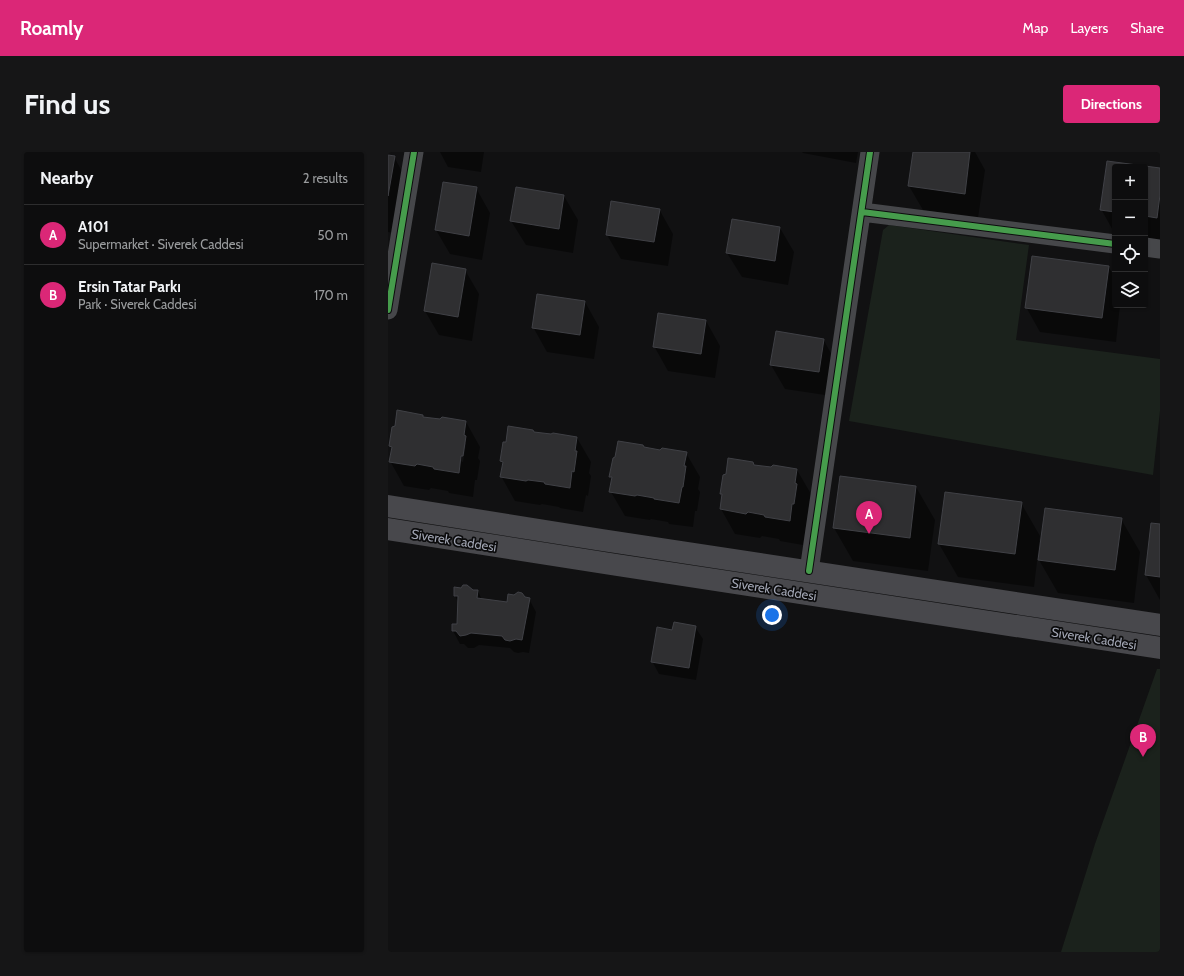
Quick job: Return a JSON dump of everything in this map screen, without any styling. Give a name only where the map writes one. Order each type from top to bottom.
[{"type":"main road","name":"Siverek Caddesi","points":[[388,506],[610,542],[1160,625]]},
{"type":"main road","name":"Siverek Caddesi","points":[[388,529],[1160,648]]},
{"type":"street","points":[[388,310],[414,152]]},
{"type":"street","points":[[808,571],[870,152]]},
{"type":"street","points":[[862,212],[1112,244]]},
{"type":"street","points":[[1148,247],[1160,249]]},
{"type":"shaded area","points":[[889,225],[1029,245],[1016,340],[1160,359],[1160,411],[1153,475],[849,421],[883,230]]},
{"type":"shaded area","points":[[1157,669],[1160,669],[1160,952],[1061,952],[1095,844]]},
{"type":"building","points":[[913,152],[970,152],[965,194],[908,186]]},
{"type":"building","points":[[388,155],[395,156],[388,196]]},
{"type":"building","points":[[1107,161],[1130,164],[1112,164],[1112,212],[1100,210]]},
{"type":"building","points":[[1148,166],[1160,168],[1160,195],[1157,218],[1148,216]]},
{"type":"building","points":[[443,182],[477,187],[469,236],[435,230]]},
{"type":"building","points":[[516,187],[564,195],[559,229],[510,221]]},
{"type":"building","points":[[611,201],[660,209],[654,242],[606,235]]},
{"type":"building","points":[[732,219],[780,227],[775,261],[726,253]]},
{"type":"building","points":[[1032,256],[1109,266],[1102,318],[1025,308]]},
{"type":"building","points":[[432,263],[466,269],[458,317],[424,311]]},
{"type":"building","points":[[537,294],[585,301],[580,335],[532,328]]},
{"type":"building","points":[[658,313],[706,320],[701,354],[653,347]]},
{"type":"building","points":[[776,331],[824,339],[819,372],[770,365]]},
{"type":"building","points":[[397,410],[423,415],[423,417],[440,419],[442,417],[466,421],[464,435],[466,436],[459,473],[434,469],[433,467],[417,464],[415,466],[389,462],[392,447],[389,446],[392,427],[395,426]]},
{"type":"building","points":[[508,426],[533,430],[534,432],[553,433],[577,437],[575,451],[577,451],[570,488],[545,484],[544,482],[500,477],[503,462],[500,461],[503,442],[506,442]]},
{"type":"building","points":[[618,441],[643,445],[644,447],[660,450],[662,448],[687,452],[684,466],[686,466],[683,487],[679,503],[637,495],[635,496],[609,492],[612,477],[609,477]]},
{"type":"building","points":[[728,458],[753,462],[754,465],[771,467],[773,465],[797,469],[795,483],[797,484],[790,521],[765,517],[764,515],[748,512],[746,514],[720,509],[722,494],[720,494],[723,475],[726,474]]},
{"type":"building","points":[[840,476],[916,486],[910,538],[833,528]]},
{"type":"building","points":[[945,492],[1022,502],[1015,554],[938,544]]},
{"type":"building","points":[[1045,508],[1122,518],[1115,570],[1038,560]]},
{"type":"building","points":[[1151,523],[1160,524],[1160,577],[1145,575]]},
{"type":"building","points":[[463,585],[467,585],[473,590],[478,590],[477,598],[507,602],[508,594],[514,595],[518,592],[522,593],[525,597],[530,598],[522,640],[516,639],[510,641],[505,640],[502,636],[471,633],[460,636],[456,631],[452,631],[452,624],[457,624],[458,596],[454,596],[454,587],[461,588]]},
{"type":"building","points":[[674,622],[696,626],[689,668],[651,662],[657,627],[672,630]]},
{"type":"cycle path","points":[[388,310],[414,152]]},
{"type":"cycle path","points":[[809,571],[870,152]]},
{"type":"cycle path","points":[[862,212],[1112,244]]},
{"type":"place","name":"A101","points":[[869,534]]},
{"type":"place","name":"Ersin Tatar Parkı","points":[[1143,757]]}]
